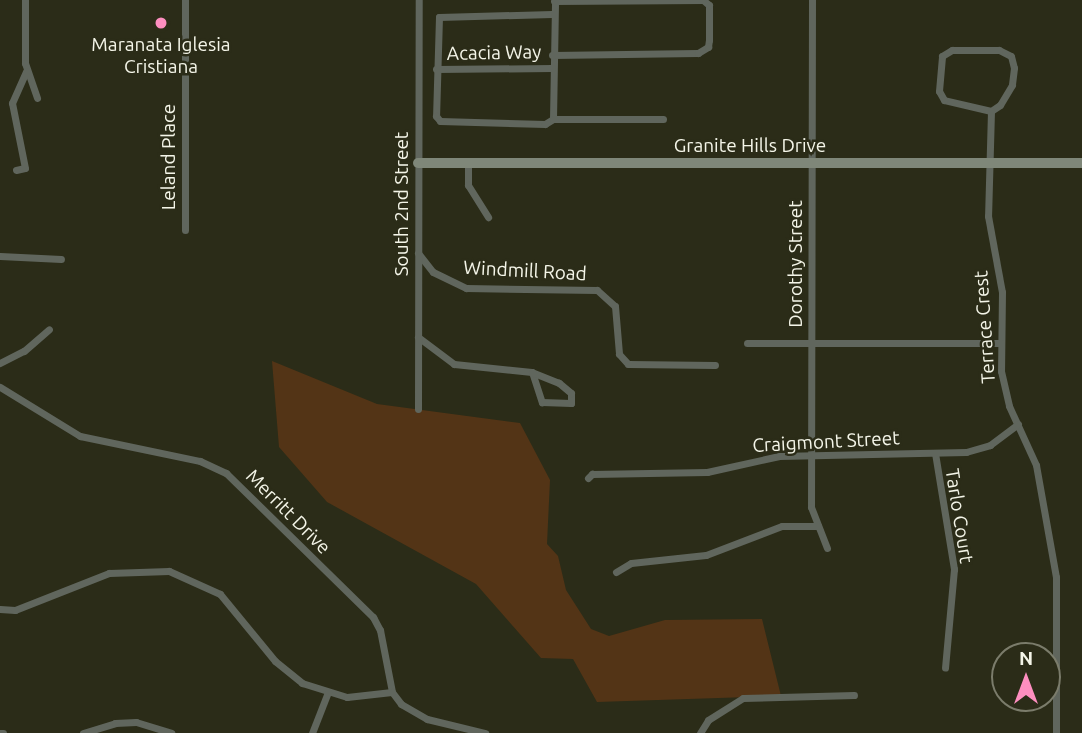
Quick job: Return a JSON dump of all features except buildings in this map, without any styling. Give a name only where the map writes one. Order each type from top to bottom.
[{"type":"street","points":[[25,0],[26,67],[37,98]]},
{"type":"street","name":"Leland Place","points":[[185,0],[186,230]]},
{"type":"street","name":"South 2nd Street","points":[[418,409],[419,0]]},
{"type":"street","points":[[552,55],[698,53],[708,47],[709,5],[703,0],[555,1],[552,14],[552,55],[552,68],[553,119]]},
{"type":"street","name":"Dorothy Street","points":[[812,0],[811,507],[827,548]]},
{"type":"street","points":[[552,14],[446,15],[436,21],[436,116],[446,124],[545,124],[553,119],[663,119]]},
{"type":"street","points":[[951,50],[999,50],[1011,55],[1012,85],[991,111],[944,100],[939,90],[942,56],[951,50]]},
{"type":"street","points":[[16,170],[25,168],[12,103],[26,67]]},
{"type":"street","name":"Acacia Way","points":[[436,69],[552,68]]},
{"type":"street","name":"Terrace Crest","points":[[991,111],[988,216],[1002,292],[1003,387],[1036,465],[1056,578],[1056,733]]},
{"type":"street","name":"Granite Hills Drive","points":[[418,163],[1082,163]]},
{"type":"street","points":[[468,163],[467,185],[488,217]]},
{"type":"street","name":"Windmill Road","points":[[418,253],[433,272],[466,288],[588,289],[604,294],[618,314],[619,354],[628,364],[715,365]]},
{"type":"street","points":[[0,256],[61,259]]},
{"type":"street","points":[[0,363],[24,351],[49,329]]},
{"type":"street","points":[[418,337],[430,350],[454,364],[532,372],[559,383],[571,393],[571,403],[542,402],[532,372]]},
{"type":"street","points":[[747,343],[1001,343]]},
{"type":"street","name":"Merritt Drive","points":[[0,387],[80,436],[201,461],[226,473],[373,617],[380,630],[392,692]]},
{"type":"street","name":"Craigmont Street","points":[[588,478],[592,474],[692,474],[757,458],[935,453],[978,449],[1018,424]]},
{"type":"street","name":"Tarlo Court","points":[[935,453],[954,569],[945,668]]},
{"type":"street","points":[[616,572],[631,563],[706,555],[782,526],[818,526]]},
{"type":"street","points":[[0,609],[15,610],[109,573],[169,571],[220,594],[281,667],[302,683],[346,697],[392,692],[420,716],[485,733]]},
{"type":"street","points":[[312,733],[328,692]]},
{"type":"street","points":[[700,733],[709,720],[743,698],[854,695]]},
{"type":"street","points":[[83,733],[115,723],[136,722],[171,733]]},
{"type":"shaded area","points":[[272,361],[377,404],[520,423],[550,480],[547,544],[558,556],[566,590],[591,629],[609,636],[665,620],[762,619],[781,696],[597,702],[573,659],[541,658],[476,584],[327,502],[279,447]]},
{"type":"place","name":"Maranata Iglesia Cristiana","points":[[161,23]]}]
